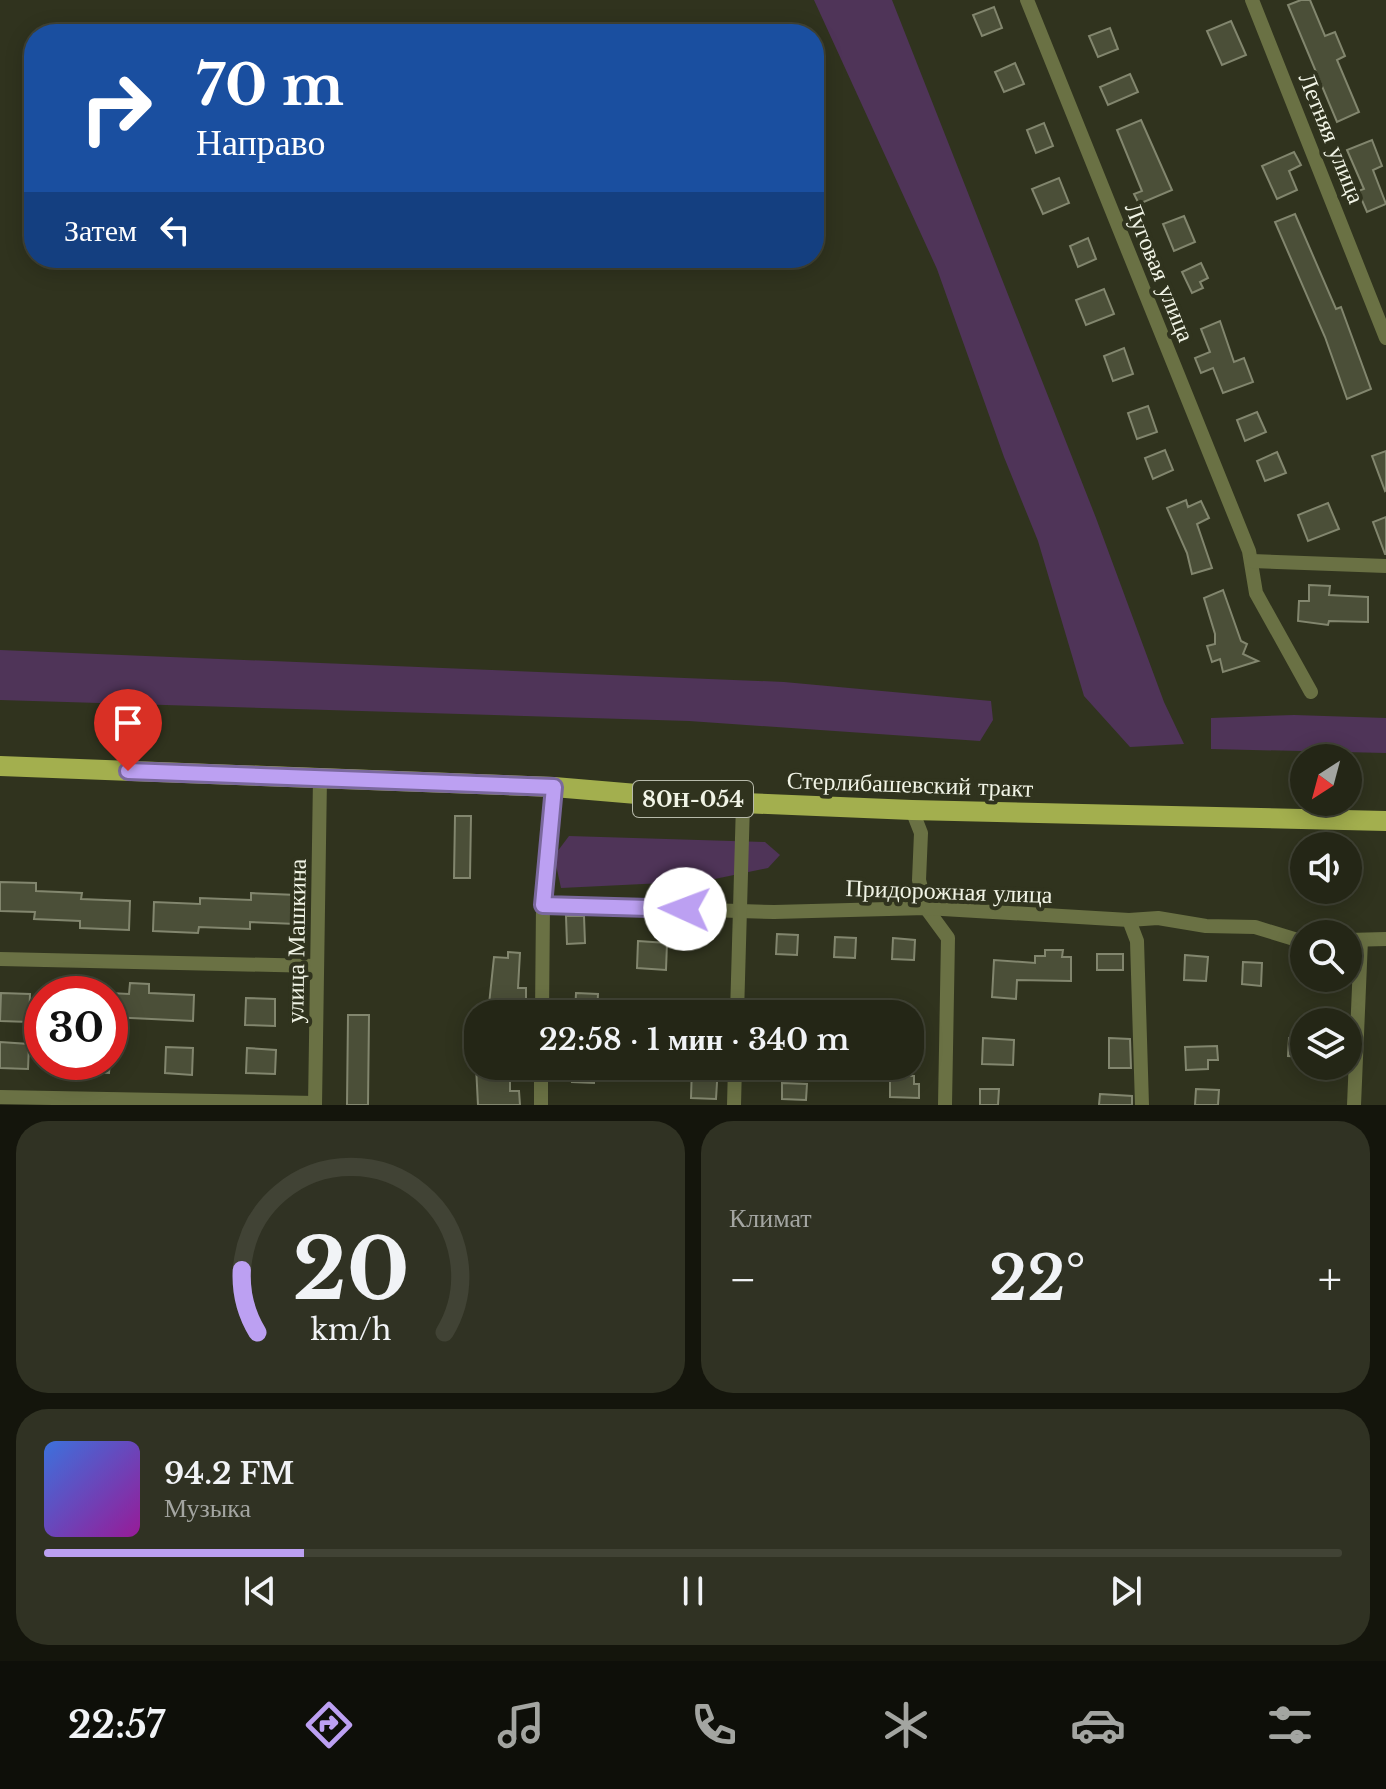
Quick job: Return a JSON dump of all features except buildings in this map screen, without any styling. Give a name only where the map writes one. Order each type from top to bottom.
[{"type":"main road","name":"Стерлибашевский тракт","points":[[0,766],[554,787],[743,803],[912,810],[1386,821]]},
{"type":"street","name":"Луговая улица","points":[[1027,0],[1252,561],[1256,593],[1311,692]]},
{"type":"street","name":"Летняя улица","points":[[1252,0],[1386,338]]},
{"type":"street","points":[[1252,561],[1386,566]]},
{"type":"street","name":"улица Машкина","points":[[315,1104],[320,778]]},
{"type":"street","points":[[542,1000],[543,905],[554,787]]},
{"type":"street","points":[[738,1000],[743,803]]},
{"type":"street","points":[[912,810],[921,833],[919,880],[926,908],[948,938],[945,1105]]},
{"type":"street","name":"Придорожная улица","points":[[543,905],[742,911],[926,908],[1129,920],[1158,918],[1206,926],[1255,927],[1290,938]]},
{"type":"street","points":[[1129,920],[1137,941],[1142,1105]]},
{"type":"street","points":[[1362,940],[1386,939]]},
{"type":"street","points":[[0,959],[317,966]]},
{"type":"street","points":[[1354,992],[1354,1105]]},
{"type":"street","points":[[541,1080],[541,1105]]},
{"type":"street","points":[[734,1105],[735,1080]]},
{"type":"street","points":[[0,1097],[315,1104]]},
{"type":"shaded area","points":[[814,0],[892,0],[1096,518],[1164,702],[1184,744],[1130,747],[1084,696],[1038,541],[1004,457],[937,269]]},
{"type":"shaded area","points":[[0,650],[784,682],[991,701],[993,720],[980,741],[689,721],[0,700]]},
{"type":"shaded area","points":[[1294,715],[1386,718],[1386,753],[1362,752],[1362,744],[1290,744],[1290,751],[1211,749],[1211,718]]},
{"type":"shaded area","points":[[569,836],[765,842],[780,855],[768,868],[705,881],[561,888],[554,856]]},
{"type":"route","points":[[128,771],[554,787],[543,905],[685,909]]}]
